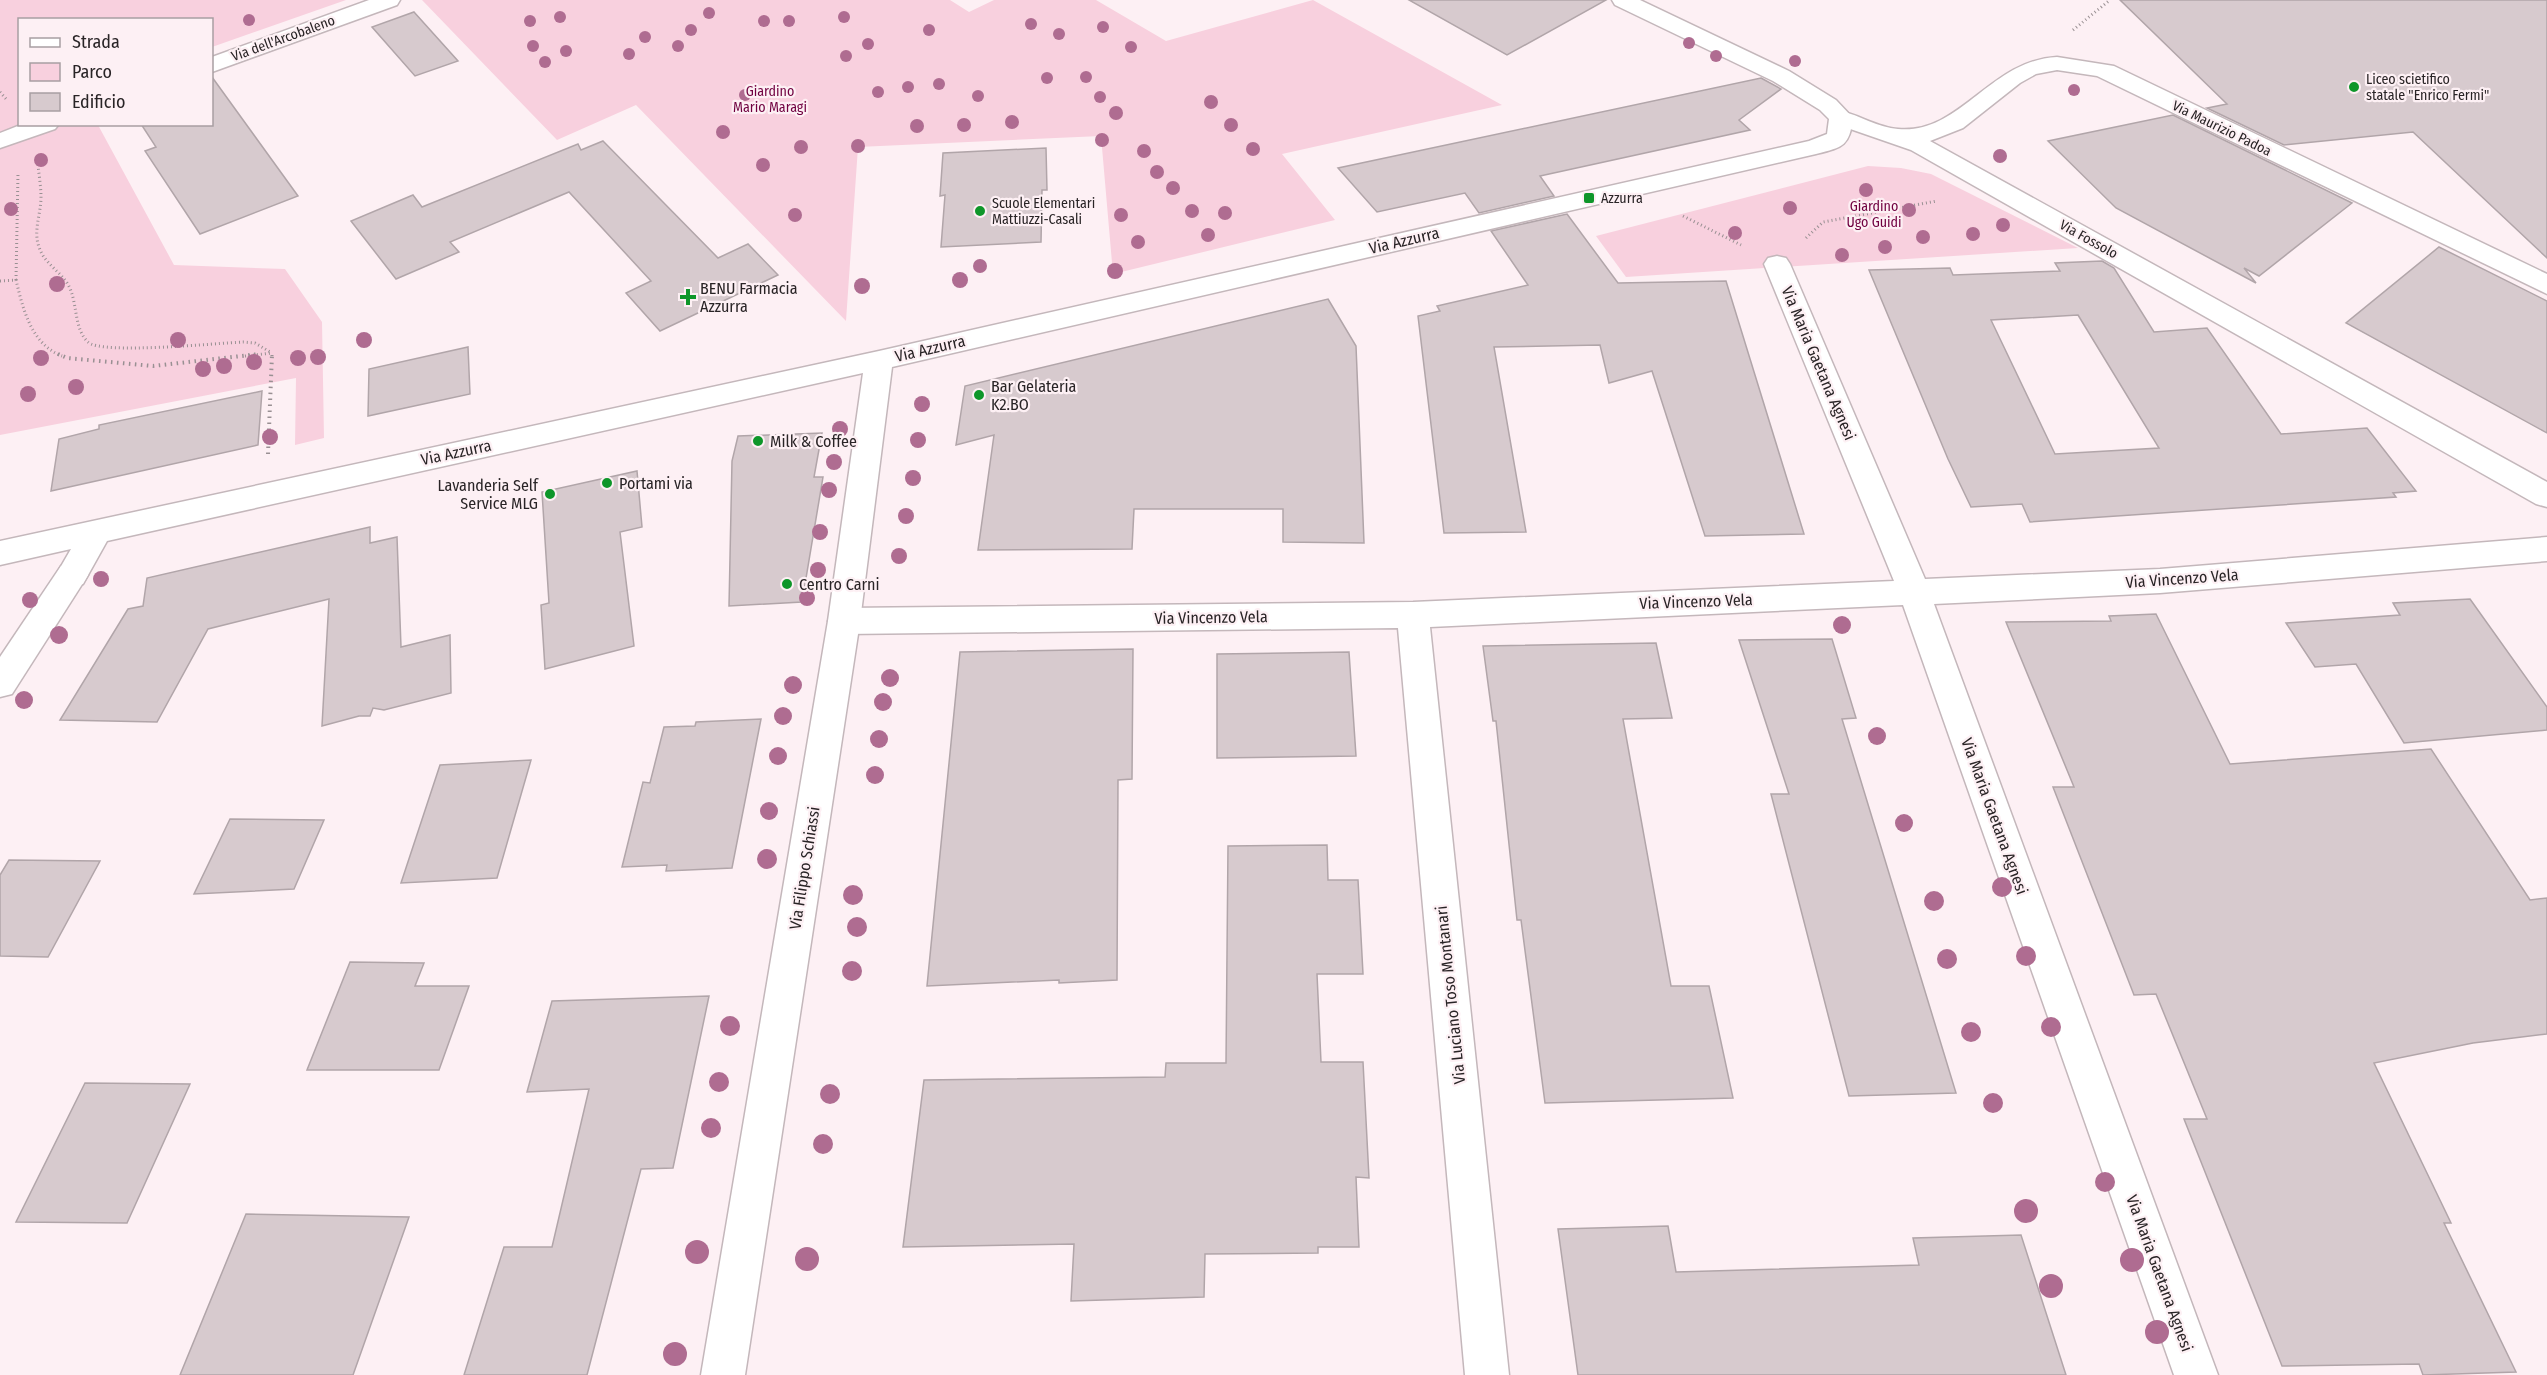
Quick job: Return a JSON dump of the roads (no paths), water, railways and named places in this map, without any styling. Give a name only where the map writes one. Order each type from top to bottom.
[{"type":"street","name":"Via dell'Arcobaleno","points":[[213,65],[389,0]]},
{"type":"street","name":"Via Fossolo","points":[[1623,0],[1781,76],[1828,105],[1841,118],[1897,136],[1937,154],[2547,496]]},
{"type":"street","name":"Via Maurizio Padoa","points":[[1897,136],[1920,138],[1942,132],[2029,68],[2055,63],[2085,66],[2106,71],[2547,285]]},
{"type":"street","name":"Via Azzurra","points":[[0,553],[879,360],[1816,147],[1838,138],[1841,118]]},
{"type":"street","points":[[0,141],[41,126]]},
{"type":"street","name":"Via Maria Gaetana Agnesi","points":[[1777,264],[1914,591],[2196,1375]]},
{"type":"street","name":"Via Filippo Schiassi","points":[[723,1375],[844,621],[879,360]]},
{"type":"street","points":[[0,684],[72,575],[97,531]]},
{"type":"street","name":"Via Vincenzo Vela","points":[[844,621],[1413,615],[2160,581],[2547,549]]},
{"type":"street","name":"Via Luciano Toso Montanari","points":[[1413,615],[1487,1375]]},
{"type":"place","name":"Liceo scietifico statale \"Enrico Fermi\"","points":[[2354,87]]},
{"type":"place","name":"Azzurra","points":[[1589,198]]},
{"type":"place","name":"Scuole Elementari Mattiuzzi-Casali","points":[[980,211]]},
{"type":"place","name":"BENU Farmacia Azzurra","points":[[688,297]]},
{"type":"place","name":"Bar Gelateria K2.BO","points":[[979,395]]},
{"type":"place","name":"Milk & Coffee","points":[[758,441]]},
{"type":"place","name":"Portami via","points":[[607,483]]},
{"type":"place","name":"Lavanderia Self Service MLG","points":[[550,494]]},
{"type":"place","name":"Centro Carni","points":[[787,584]]},
{"type":"park label","name":"Giardino Mario Maragi","points":[[770,100]]},
{"type":"park label","name":"Giardino Ugo Guidi","points":[[1874,214]]}]
